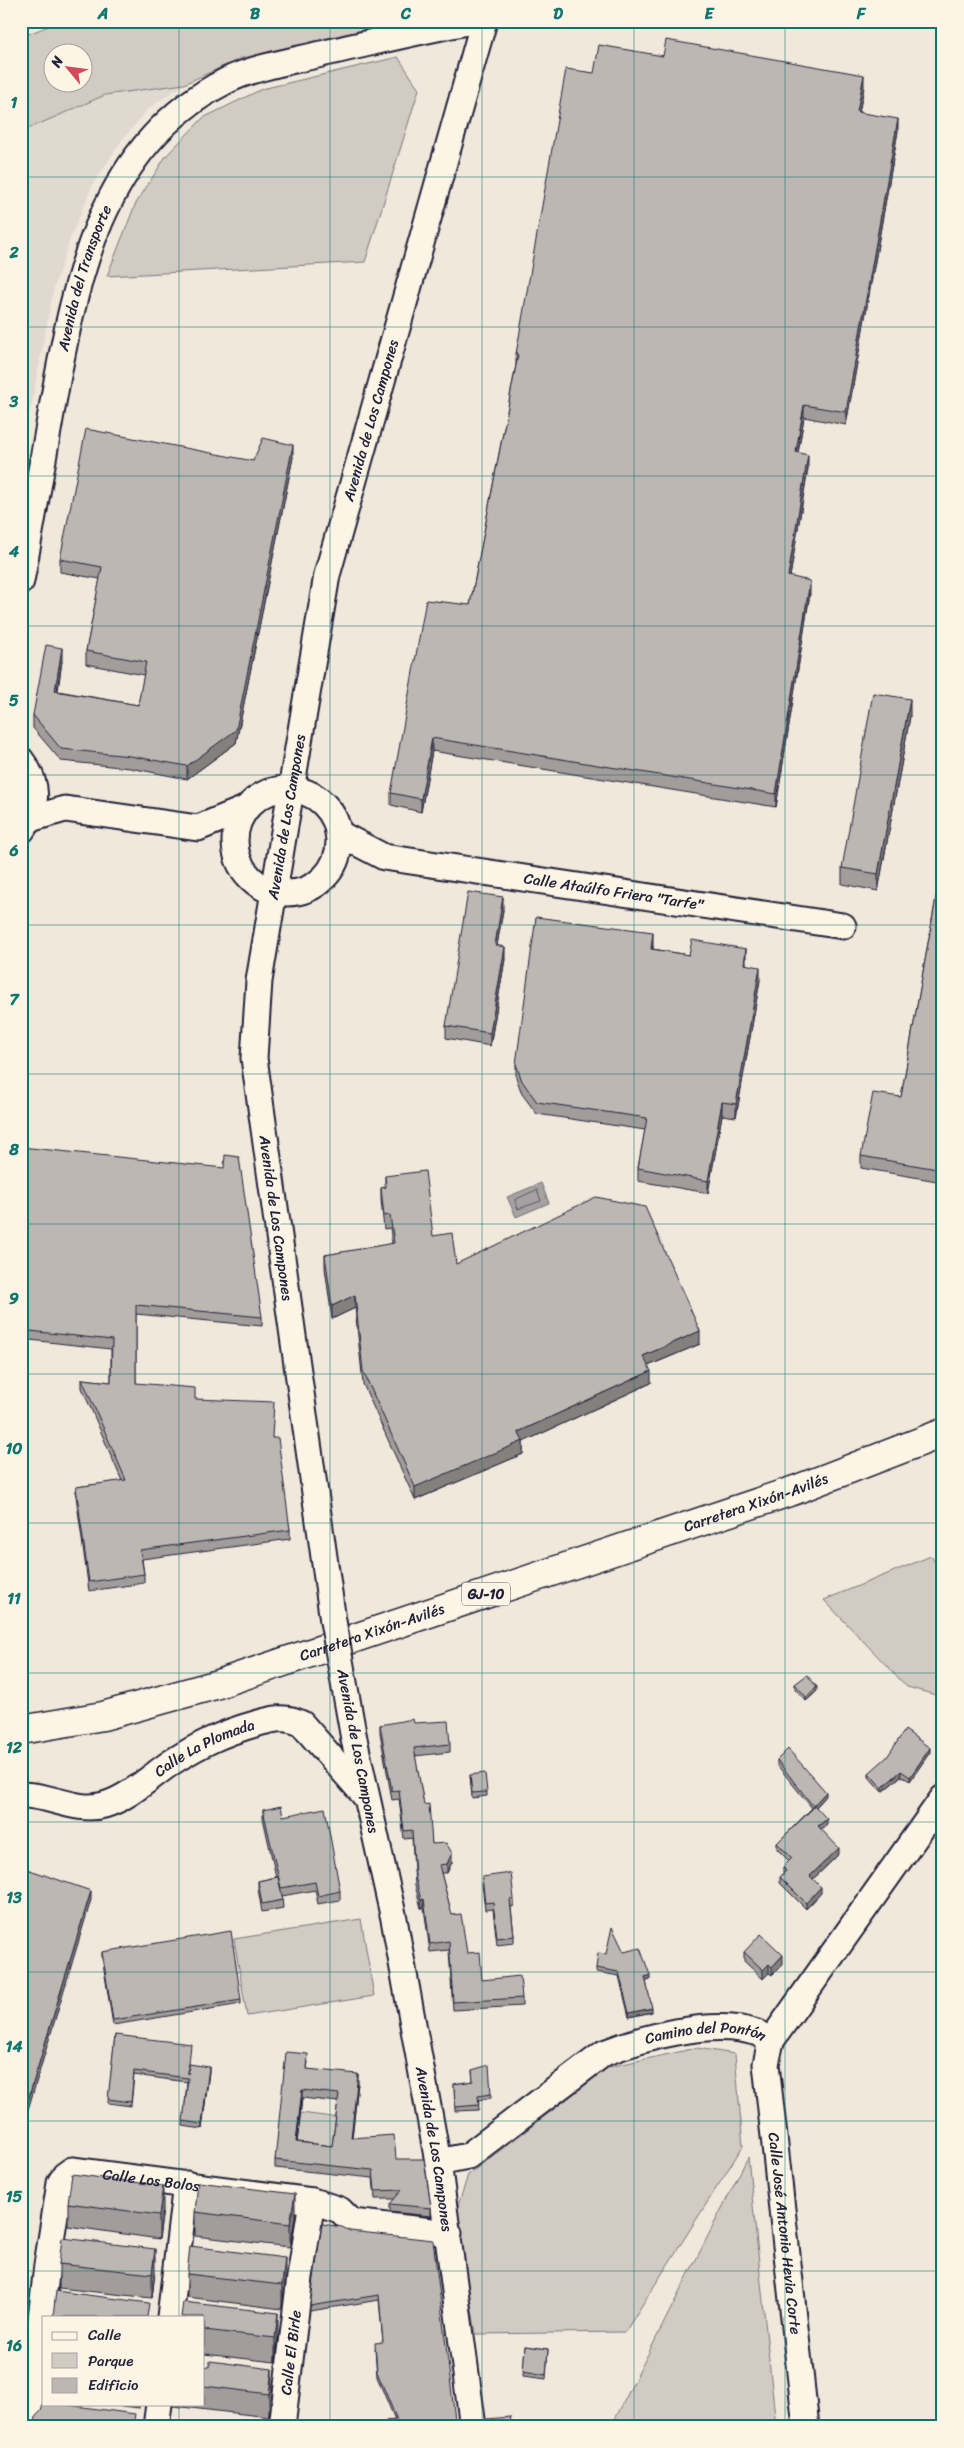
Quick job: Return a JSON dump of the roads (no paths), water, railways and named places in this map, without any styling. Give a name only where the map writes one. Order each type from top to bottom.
[{"type":"highway","name":"Carretera Xixón-Avilés","points":[[21,1730],[103,1716],[215,1685],[795,1490],[943,1433]]},
{"type":"street","name":"Avenida del Transporte","points":[[21,581],[58,374],[76,288],[89,245],[106,206],[128,166],[169,118],[227,81],[281,64],[478,29]]},
{"type":"street","name":"Avenida de Los Campones","points":[[473,2427],[449,2233],[438,2162],[394,1919],[354,1739],[333,1622],[254,1058],[259,981],[327,574],[478,29]]},
{"type":"street","points":[[21,760],[30,772],[34,785],[35,802],[26,825]]},
{"type":"street","points":[[34,785],[66,809],[198,828],[245,809],[258,797],[274,790],[292,789],[308,793],[323,803],[333,817],[338,833],[338,851],[331,869],[321,881],[306,890],[291,894],[274,892],[259,886],[246,875],[238,861],[234,842],[237,825],[245,809]]},
{"type":"street","points":[[26,825],[66,809]]},
{"type":"street","points":[[198,828],[238,861]]},
{"type":"street","name":"Calle Ataúlfo Friera \"Tarfe\"","points":[[338,833],[384,857],[843,926]]},
{"type":"street","name":"Calle Ataúlfo Friera \"Tarfe\"","points":[[331,869],[384,857]]},
{"type":"street","name":"Calle La Plomada","points":[[21,1796],[78,1805],[104,1806],[127,1794],[173,1762],[220,1734],[275,1719],[292,1718],[302,1724],[366,1797]]},
{"type":"street","name":"Camino del Pontón","points":[[438,2162],[468,2156],[604,2053],[630,2043],[673,2033],[729,2027],[756,2032],[771,2041],[943,1798]]},
{"type":"street","name":"Calle José Antonio Hevia Corte","points":[[771,2041],[766,2064],[806,2427]]},
{"type":"street","name":"Calle Los Bolos","points":[[29,2427],[47,2265],[60,2183],[65,2175],[72,2170],[312,2201],[340,2210],[352,2222],[449,2233]]},
{"type":"street","points":[[170,2316],[186,2184]]},
{"type":"street","name":"Calle El Birle","points":[[282,2427],[300,2277],[312,2201]]},
{"type":"street","points":[[156,2427],[159,2406]]},
{"type":"water","points":[[541,1183],[549,1203],[516,1217],[507,1197]]},
{"type":"railway","points":[[21,26],[34,21]]}]
